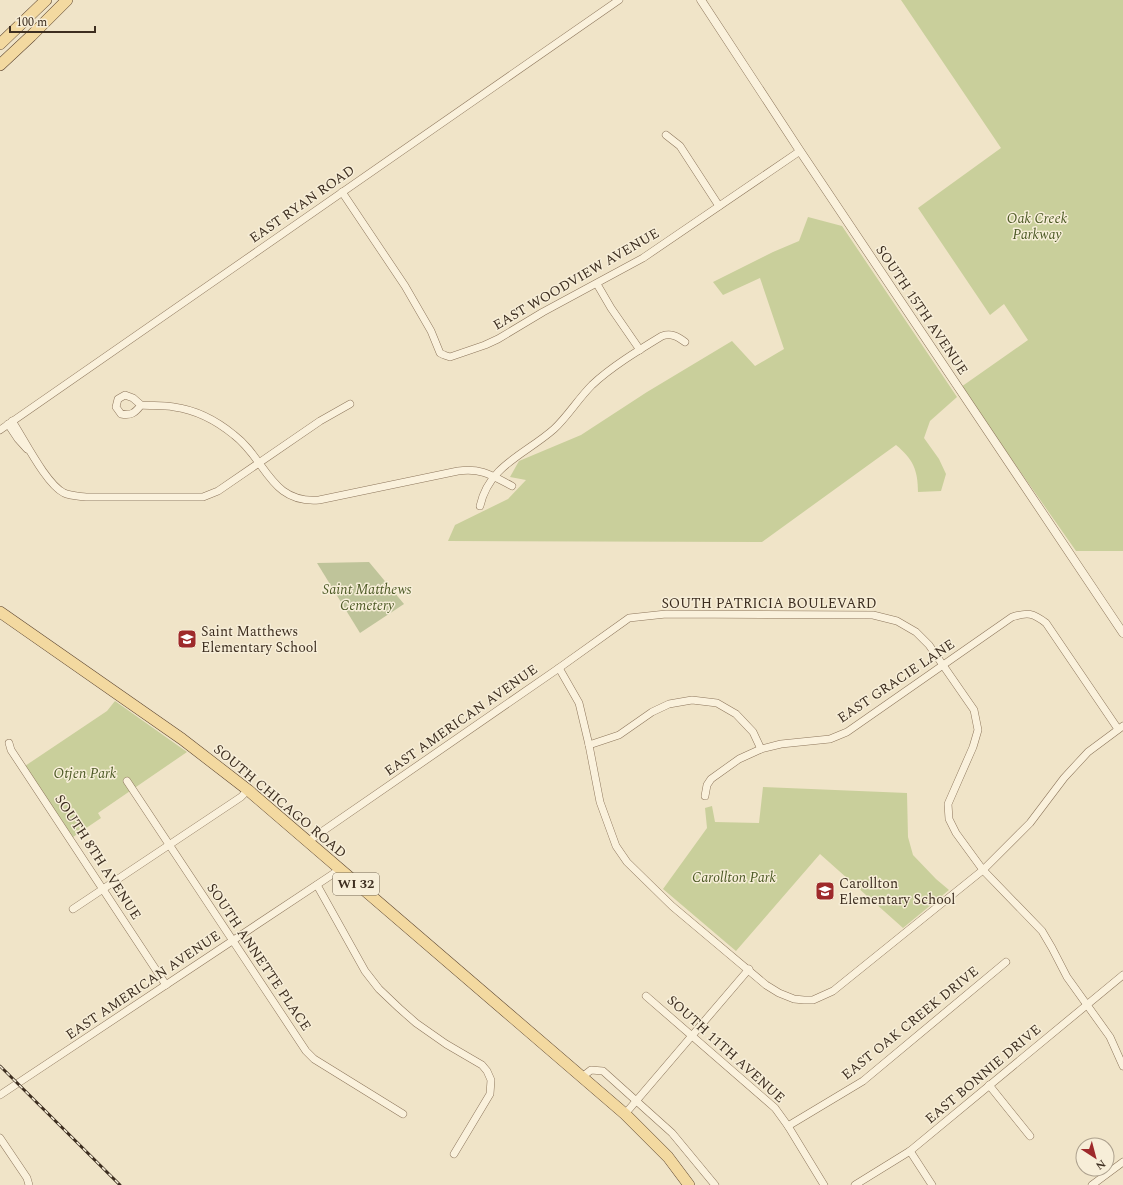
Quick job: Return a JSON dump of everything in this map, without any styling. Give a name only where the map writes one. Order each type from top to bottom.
[{"type":"main road","points":[[0,44],[46,0]]},
{"type":"main road","points":[[0,65],[67,0]]},
{"type":"main road","name":"SOUTH CHICAGO ROAD","points":[[0,612],[182,740],[248,790],[339,870],[625,1114],[668,1158],[689,1185]]},
{"type":"street","name":"EAST RYAN ROAD","points":[[0,430],[619,0]]},
{"type":"street","name":"SOUTH 15TH AVENUE","points":[[701,0],[800,151],[1123,634]]},
{"type":"street","points":[[666,135],[680,146],[719,206]]},
{"type":"street","name":"EAST WOODVIEW AVENUE","points":[[342,192],[405,286],[431,331],[439,351],[450,357],[485,345],[643,258],[800,151]]},
{"type":"street","points":[[597,284],[611,308],[640,350]]},
{"type":"street","points":[[480,506],[485,490],[505,465],[545,436],[600,378],[640,350],[666,335],[672,335],[685,342]]},
{"type":"street","points":[[10,423],[23,445],[30,451],[53,483],[64,492],[75,496],[86,497],[203,497],[218,491],[324,418],[350,404]]},
{"type":"street","points":[[141,405],[176,407],[209,418],[236,436],[249,449],[273,482],[281,490],[297,498],[309,500],[338,496],[458,471],[476,470],[512,486]]},
{"type":"street","name":"EAST GRACIE LANE","points":[[705,796],[707,785],[711,778],[739,759],[761,749],[781,744],[830,739],[846,732],[1012,617],[1025,613],[1037,616],[1046,623],[1120,727]]},
{"type":"street","name":"SOUTH PATRICIA BOULEVARD","points":[[629,618],[666,614],[873,615],[897,621],[916,632],[929,645],[974,710],[978,730],[973,747],[948,804],[949,819],[956,833],[984,870],[1042,931],[1067,977],[1110,1037],[1123,1066]]},
{"type":"street","name":"EAST AMERICAN AVENUE","points":[[308,842],[629,618]]},
{"type":"street","points":[[559,668],[579,703],[600,802],[616,846],[626,862],[672,906],[749,969],[766,985],[787,997],[804,1000],[813,1000],[824,996],[843,984],[984,870],[1030,823],[1064,778],[1088,752],[1120,727]]},
{"type":"street","points":[[589,745],[619,735],[652,712],[669,704],[692,700],[718,703],[736,714],[753,732],[761,749]]},
{"type":"street","name":"SOUTH 8TH AVENUE","points":[[9,743],[11,750],[166,985]]},
{"type":"street","name":"SOUTH ANNETTE PLACE","points":[[127,781],[306,1051],[314,1059],[403,1114]]},
{"type":"street","points":[[73,909],[168,844],[241,797],[248,790]]},
{"type":"street","name":"EAST AMERICAN AVENUE","points":[[0,1095],[339,870]]},
{"type":"street","points":[[317,885],[365,971],[386,996],[416,1023],[446,1044],[482,1065],[487,1071],[491,1080],[490,1094],[454,1154]]},
{"type":"street","name":"EAST OAK CREEK DRIVE","points":[[788,1126],[863,1081],[1006,962]]},
{"type":"street","points":[[625,1114],[749,969]]},
{"type":"street","name":"EAST BONNIE DRIVE","points":[[855,1185],[910,1151],[1086,1004],[1123,975]]},
{"type":"street","name":"SOUTH 11TH AVENUE","points":[[646,996],[775,1108],[788,1126],[824,1185]]},
{"type":"street","points":[[582,1077],[591,1070],[603,1071],[672,1133],[715,1185]]},
{"type":"street","points":[[989,1085],[1030,1136]]},
{"type":"street","points":[[0,1138],[27,1178],[30,1185]]},
{"type":"street","points":[[910,1151],[932,1185]]},
{"type":"street","points":[[1092,1185],[1123,1162]]},
{"type":"green space","name":"Oak Creek Parkway","points":[[901,0],[1123,0],[1123,551],[1076,551],[961,387],[1028,340],[1004,304],[990,315],[918,208],[1001,148]]},
{"type":"green space","points":[[808,217],[842,226],[957,397],[930,421],[924,438],[939,459],[946,474],[941,491],[918,492],[916,471],[907,455],[896,445],[762,542],[448,541],[455,525],[508,499],[526,480],[510,477],[519,461],[581,435],[647,392],[732,341],[755,366],[784,349],[760,278],[723,295],[713,282],[773,252],[799,241]]},
{"type":"green space","name":"Saint Matthews Cemetery","points":[[369,562],[404,604],[360,633],[317,563]]},
{"type":"green space","name":"Otjen Park","points":[[115,701],[187,752],[98,813],[101,818],[73,837],[25,766],[107,711]]},
{"type":"green space","name":"Carollton Park","points":[[763,787],[907,793],[908,837],[913,855],[949,890],[903,928],[820,854],[736,951],[663,889],[707,828],[705,808],[712,806],[715,822],[759,823]]},
{"type":"railway","points":[[0,1066],[120,1185]]},
{"type":"place","name":"Saint Matthews Elementary School","points":[[187,639]]},
{"type":"place","name":"Carollton Elementary School","points":[[825,891]]}]
